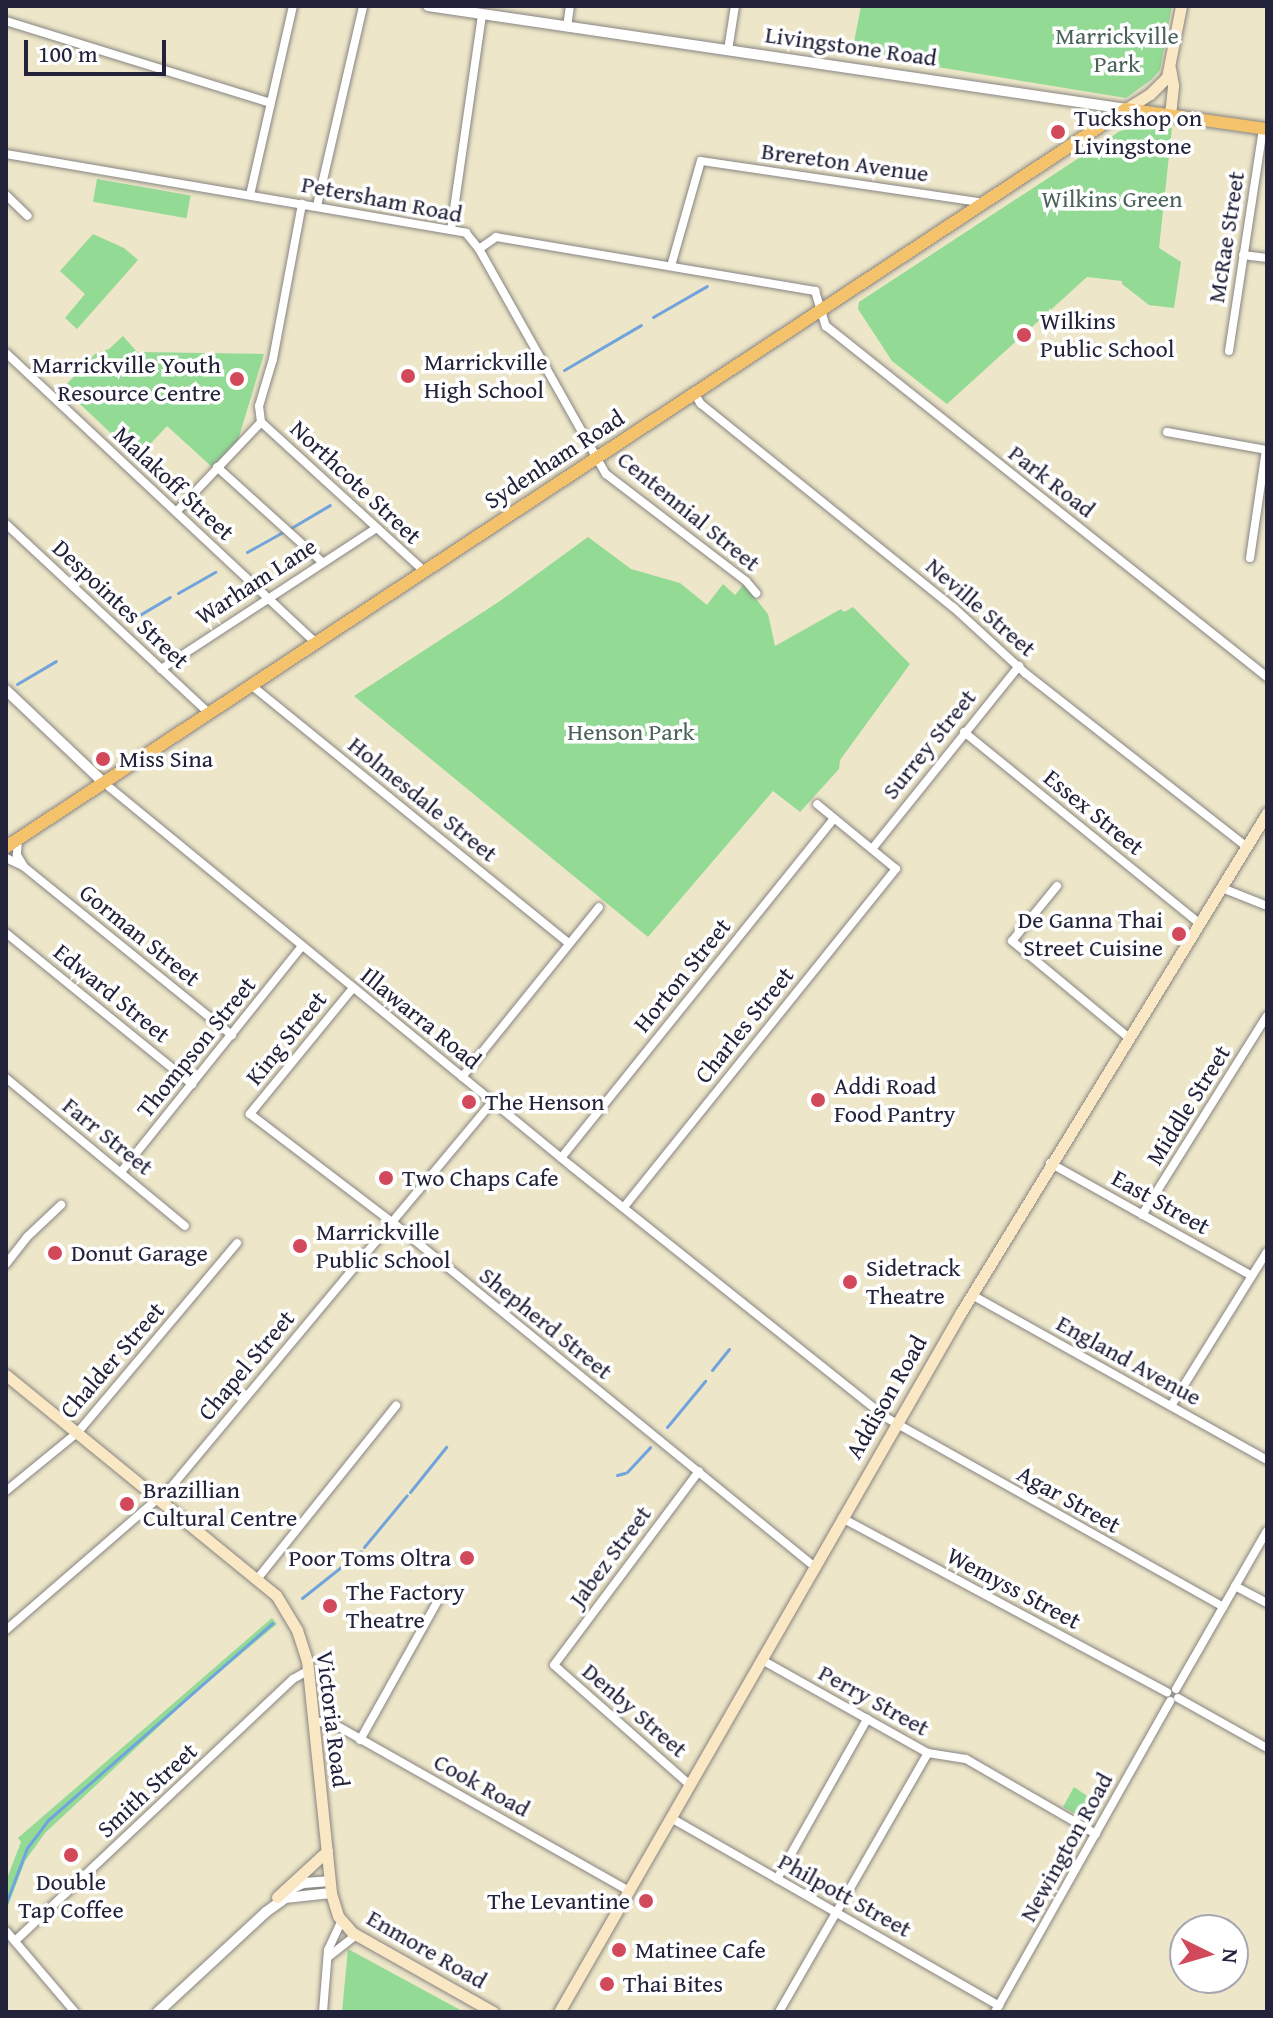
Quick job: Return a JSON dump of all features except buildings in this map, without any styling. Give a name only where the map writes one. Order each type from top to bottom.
[{"type":"main road","points":[[1126,109],[1161,84],[1170,67],[1181,6]]},
{"type":"main road","points":[[1170,67],[1173,85],[1170,115]]},
{"type":"main road","name":"Livingstone Road","points":[[1126,109],[1265,129]]},
{"type":"main road","name":"Sydenham Road","points":[[10,842],[1126,109]]},
{"type":"main road","name":"Addison Road","points":[[559,2012],[972,1295],[1267,813]]},
{"type":"main road","name":"Victoria Road","points":[[6,1375],[258,1578],[290,1617],[309,1670],[330,1887],[341,1922]]},
{"type":"main road","points":[[277,1897],[327,1851]]},
{"type":"main road","name":"Enmore Road","points":[[341,1922],[356,1935],[493,2012]]},
{"type":"street","points":[[250,195],[293,6]]},
{"type":"street","points":[[317,206],[363,6]]},
{"type":"street","name":"Livingstone Road","points":[[428,6],[1126,109]]},
{"type":"street","points":[[567,27],[570,6]]},
{"type":"street","points":[[728,50],[735,6]]},
{"type":"street","points":[[451,230],[482,16]]},
{"type":"street","points":[[6,21],[271,103]]},
{"type":"street","name":"McRae Street","points":[[1229,351],[1265,129]]},
{"type":"street","name":"Petersham Road","points":[[6,154],[466,233],[479,249],[496,237],[811,289],[817,293],[820,310]]},
{"type":"street","name":"Brereton Avenue","points":[[671,266],[701,161],[984,203]]},
{"type":"street","points":[[6,195],[28,216]]},
{"type":"street","points":[[176,512],[261,422],[259,406],[273,359],[302,204]]},
{"type":"street","name":"Centennial Street","points":[[479,249],[606,474],[746,581],[756,593]]},
{"type":"street","points":[[1243,255],[1267,258]]},
{"type":"street","name":"Park Road","points":[[820,310],[826,326],[1267,677]]},
{"type":"street","name":"Malakoff Street","points":[[6,353],[315,642]]},
{"type":"street","name":"Neville Street","points":[[694,393],[701,404],[953,607],[1019,666],[1246,846]]},
{"type":"street","name":"Northcote Street","points":[[261,422],[424,571]]},
{"type":"street","points":[[1167,432],[1267,450],[1250,558]]},
{"type":"street","points":[[217,467],[321,561]]},
{"type":"street","name":"Despointes Street","points":[[6,524],[209,713]]},
{"type":"street","name":"Warham Lane","points":[[161,669],[321,561],[375,529]]},
{"type":"street","name":"Surrey Street","points":[[872,849],[1019,666]]},
{"type":"street","name":"Holmesdale Street","points":[[251,685],[569,943]]},
{"type":"street","name":"Illawarra Road","points":[[6,690],[103,782],[301,947],[896,1424]]},
{"type":"street","name":"Essex Street","points":[[964,732],[1199,923]]},
{"type":"street","points":[[817,804],[872,849]]},
{"type":"street","name":"Horton Street","points":[[561,1158],[834,819]]},
{"type":"street","points":[[10,842],[23,866]]},
{"type":"street","name":"Charles Street","points":[[624,1207],[896,869],[872,849]]},
{"type":"street","name":"Gorman Street","points":[[6,858],[23,866],[232,1035]]},
{"type":"street","points":[[1057,886],[1012,941],[1128,1037]]},
{"type":"street","points":[[1222,888],[1267,906]]},
{"type":"street","points":[[462,1077],[599,907]]},
{"type":"street","name":"Edward Street","points":[[6,933],[192,1084]]},
{"type":"street","name":"Thompson Street","points":[[121,1172],[301,947]]},
{"type":"street","name":"King Street","points":[[250,1114],[353,988]]},
{"type":"street","name":"Middle Street","points":[[1142,1215],[1267,1016]]},
{"type":"street","name":"Farr Street","points":[[6,1078],[185,1226]]},
{"type":"street","name":"Chapel Street","points":[[8,1623],[159,1499],[493,1101]]},
{"type":"street","name":"Shepherd Street","points":[[250,1114],[392,1223],[815,1567]]},
{"type":"street","name":"East Street","points":[[1050,1163],[1252,1276]]},
{"type":"street","points":[[6,1264],[27,1237],[61,1205]]},
{"type":"street","name":"Chalder Street","points":[[6,1491],[78,1432],[237,1243]]},
{"type":"street","points":[[1171,1406],[1267,1252]]},
{"type":"street","name":"England Avenue","points":[[972,1295],[1267,1460]]},
{"type":"street","points":[[258,1578],[396,1406]]},
{"type":"street","name":"Agar Street","points":[[896,1424],[1223,1607]]},
{"type":"street","name":"Jabez Street","points":[[554,1665],[699,1471]]},
{"type":"street","name":"Wemyss Street","points":[[842,1518],[1267,1748]]},
{"type":"street","name":"Newington Road","points":[[997,2009],[1267,1531]]},
{"type":"street","points":[[1235,1586],[1267,1603]]},
{"type":"street","points":[[360,1740],[442,1593]]},
{"type":"street","name":"Perry Street","points":[[762,1660],[928,1753],[966,1759],[1096,1834]]},
{"type":"street","name":"Denby Street","points":[[554,1665],[690,1785]]},
{"type":"street","name":"Smith Street","points":[[15,1941],[293,1679],[309,1670]]},
{"type":"street","points":[[777,1879],[867,1719]]},
{"type":"street","name":"Cook Road","points":[[313,1721],[334,1724],[629,1891]]},
{"type":"street","points":[[779,2012],[928,1753]]},
{"type":"street","name":"Philpott Street","points":[[671,1818],[997,2009]]},
{"type":"street","points":[[266,1912],[277,1897],[303,1883],[330,1887]]},
{"type":"street","points":[[158,2012],[285,1898],[330,1887]]},
{"type":"street","points":[[323,2012],[327,1958],[332,1936],[341,1922]]},
{"type":"street","points":[[6,1931],[75,2012]]},
{"type":"street","points":[[327,1958],[356,1935]]},
{"type":"green space","name":"Marrickville Park","points":[[861,6],[1172,6],[1160,70],[1126,98],[852,53]]},
{"type":"green space","name":"Wilkins Green","points":[[1143,126],[1172,128],[1159,248],[1181,262],[1174,308],[1149,305],[1122,281],[1087,277],[947,404],[892,361],[858,309],[859,302],[1120,131]]},
{"type":"green space","points":[[97,179],[191,195],[187,218],[93,202]]},
{"type":"green space","points":[[93,234],[124,248],[138,260],[77,329],[65,318],[85,294],[60,271]]},
{"type":"green space","points":[[123,336],[137,352],[264,354],[238,440],[212,467],[167,426],[137,458],[63,388],[95,354],[109,349]]},
{"type":"green space","name":"Henson Park","points":[[588,537],[631,569],[680,583],[707,605],[723,584],[735,595],[744,584],[768,614],[775,646],[841,609],[844,612],[853,607],[910,664],[840,760],[839,769],[800,812],[773,791],[648,937],[354,696],[500,601]]},
{"type":"green space","points":[[272,1618],[277,1624],[197,1691],[45,1833],[25,1861],[6,1911],[6,1881],[21,1842],[18,1838]]},
{"type":"green space","points":[[1074,1787],[1102,1806],[1092,1823],[1063,1807]]},
{"type":"green space","points":[[348,1949],[464,2012],[342,2012]]},
{"type":"waterway","points":[[653,317],[707,286]]},
{"type":"waterway","points":[[564,370],[641,325]]},
{"type":"waterway","points":[[291,528],[330,505]]},
{"type":"waterway","points":[[247,552],[283,532]]},
{"type":"waterway","points":[[178,593],[215,572]]},
{"type":"waterway","points":[[131,620],[170,597]]},
{"type":"waterway","points":[[17,684],[56,661]]},
{"type":"waterway","points":[[712,1370],[729,1349]]},
{"type":"waterway","points":[[667,1427],[705,1381]]},
{"type":"waterway","points":[[410,1492],[446,1447]]},
{"type":"waterway","points":[[627,1472],[650,1447]]},
{"type":"waterway","points":[[617,1475],[625,1473]]},
{"type":"waterway","points":[[364,1547],[407,1495]]},
{"type":"waterway","points":[[302,1598],[361,1551]]},
{"type":"waterway","points":[[6,1903],[27,1848],[47,1821],[272,1623]]},
{"type":"place","name":"Tuckshop on Livingstone","points":[[1058,132]]},
{"type":"place","name":"Wilkins Public School","points":[[1024,335]]},
{"type":"place","name":"Marrickville High School","points":[[408,376]]},
{"type":"place","name":"Marrickville Youth Resource Centre","points":[[237,379]]},
{"type":"place","name":"Miss Sina","points":[[103,759]]},
{"type":"place","name":"De Ganna Thai Street Cuisine","points":[[1179,934]]},
{"type":"place","name":"Addi Road Food Pantry","points":[[818,1100]]},
{"type":"place","name":"The Henson","points":[[469,1102]]},
{"type":"place","name":"Two Chaps Cafe","points":[[386,1178]]},
{"type":"place","name":"Marrickville Public School","points":[[300,1246]]},
{"type":"place","name":"Donut Garage","points":[[55,1253]]},
{"type":"place","name":"Sidetrack Theatre","points":[[850,1282]]},
{"type":"place","name":"Brazillian Cultural Centre","points":[[127,1504]]},
{"type":"place","name":"Poor Toms Oltra","points":[[467,1558]]},
{"type":"place","name":"The Factory Theatre","points":[[330,1606]]},
{"type":"place","name":"Double Tap Coffee","points":[[71,1855]]},
{"type":"place","name":"The Levantine","points":[[646,1901]]},
{"type":"place","name":"Matinee Cafe","points":[[619,1950]]},
{"type":"place","name":"Thai Bites","points":[[607,1984]]}]
